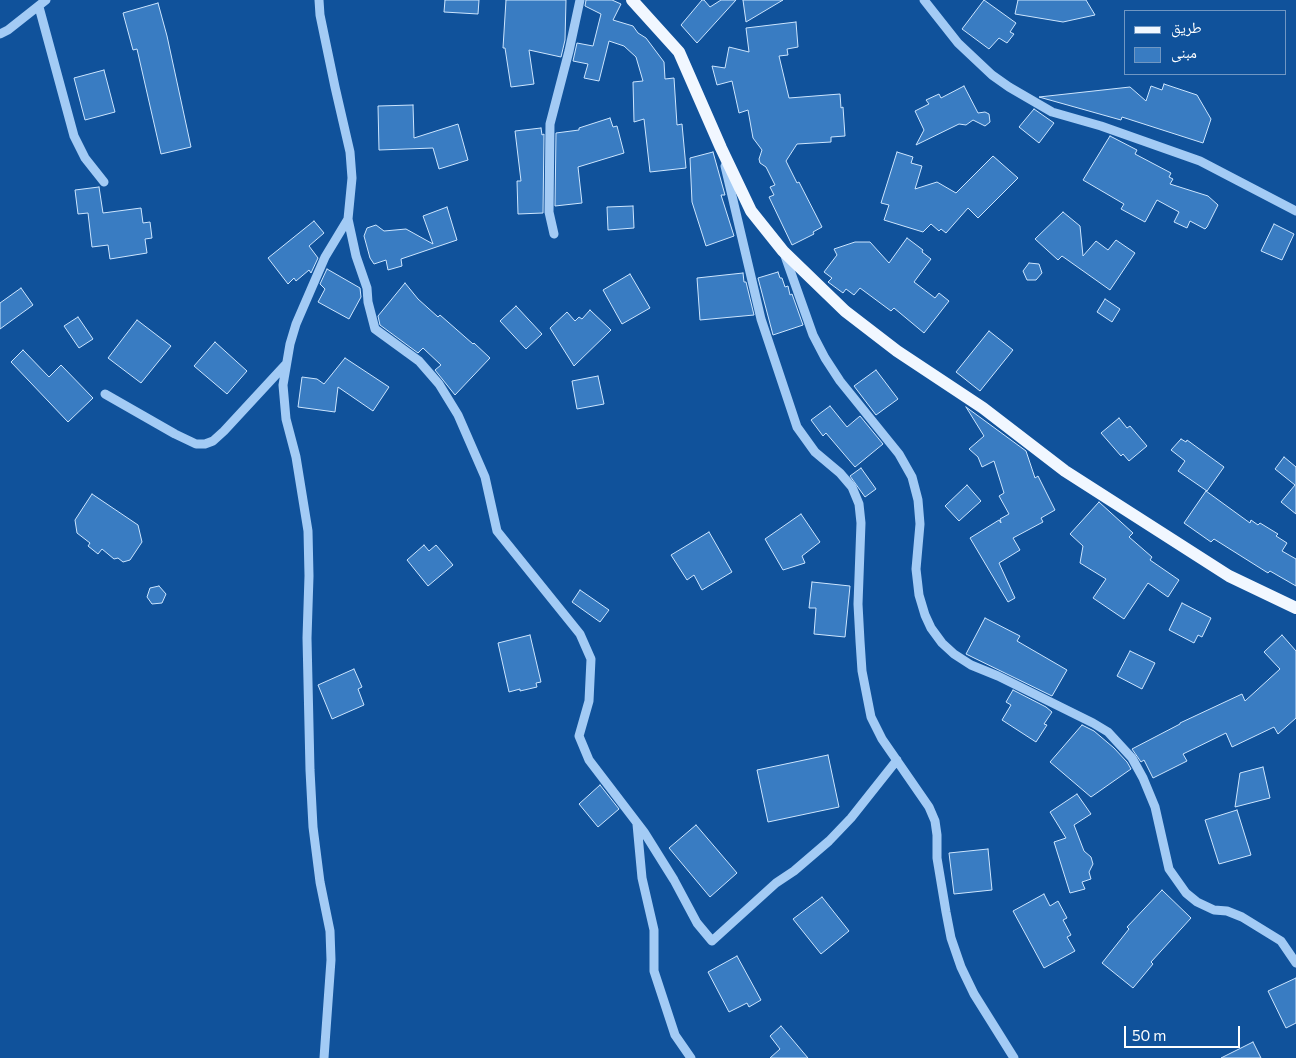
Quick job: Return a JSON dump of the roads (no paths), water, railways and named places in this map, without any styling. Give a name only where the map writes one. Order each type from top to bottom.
[{"type":"main road","points":[[632,0],[679,52],[721,148],[751,210],[783,251],[845,311],[897,351],[983,408],[1066,471],[1229,576],[1296,608]]},
{"type":"street","points":[[0,34],[46,0]]},
{"type":"street","points":[[319,0],[320,14],[335,88],[350,152],[352,178],[348,219],[356,256],[367,288],[374,329],[419,361],[439,384],[458,415],[485,477],[497,531],[580,634],[592,660],[589,701],[578,736],[589,760],[638,824],[674,880],[697,923],[712,941],[776,883],[794,871],[829,841],[851,818],[897,760]]},
{"type":"street","points":[[554,234],[549,212],[550,124],[580,0]]},
{"type":"street","points":[[924,0],[958,43],[992,75],[1052,112],[1101,126],[1200,161],[1296,211]]},
{"type":"street","points":[[39,7],[74,136],[84,158],[104,182]]},
{"type":"street","points":[[721,148],[761,319],[797,427],[815,452],[840,473],[852,487],[859,504],[861,554],[858,604],[862,671],[871,717],[882,739],[923,797],[935,821],[944,904],[961,967],[974,994],[1014,1058]]},
{"type":"street","points":[[324,1058],[331,960],[330,931],[320,882],[313,828],[307,648],[308,531],[296,457],[286,419],[283,385],[296,324],[325,257],[348,219]]},
{"type":"street","points":[[783,251],[813,335],[825,358],[840,381],[899,454],[912,477],[918,500],[920,524],[916,569],[918,595],[931,628],[942,643],[954,654],[971,665],[1006,680],[1108,732],[1132,758],[1143,778],[1155,807],[1169,869],[1181,887],[1197,902],[1214,910],[1226,911],[1242,917],[1281,941],[1296,963]]},
{"type":"street","points":[[105,394],[175,434],[196,444],[205,444],[213,441],[224,431],[286,364]]},
{"type":"street","points":[[638,824],[642,878],[654,930],[654,971],[675,1035],[691,1058]]}]
